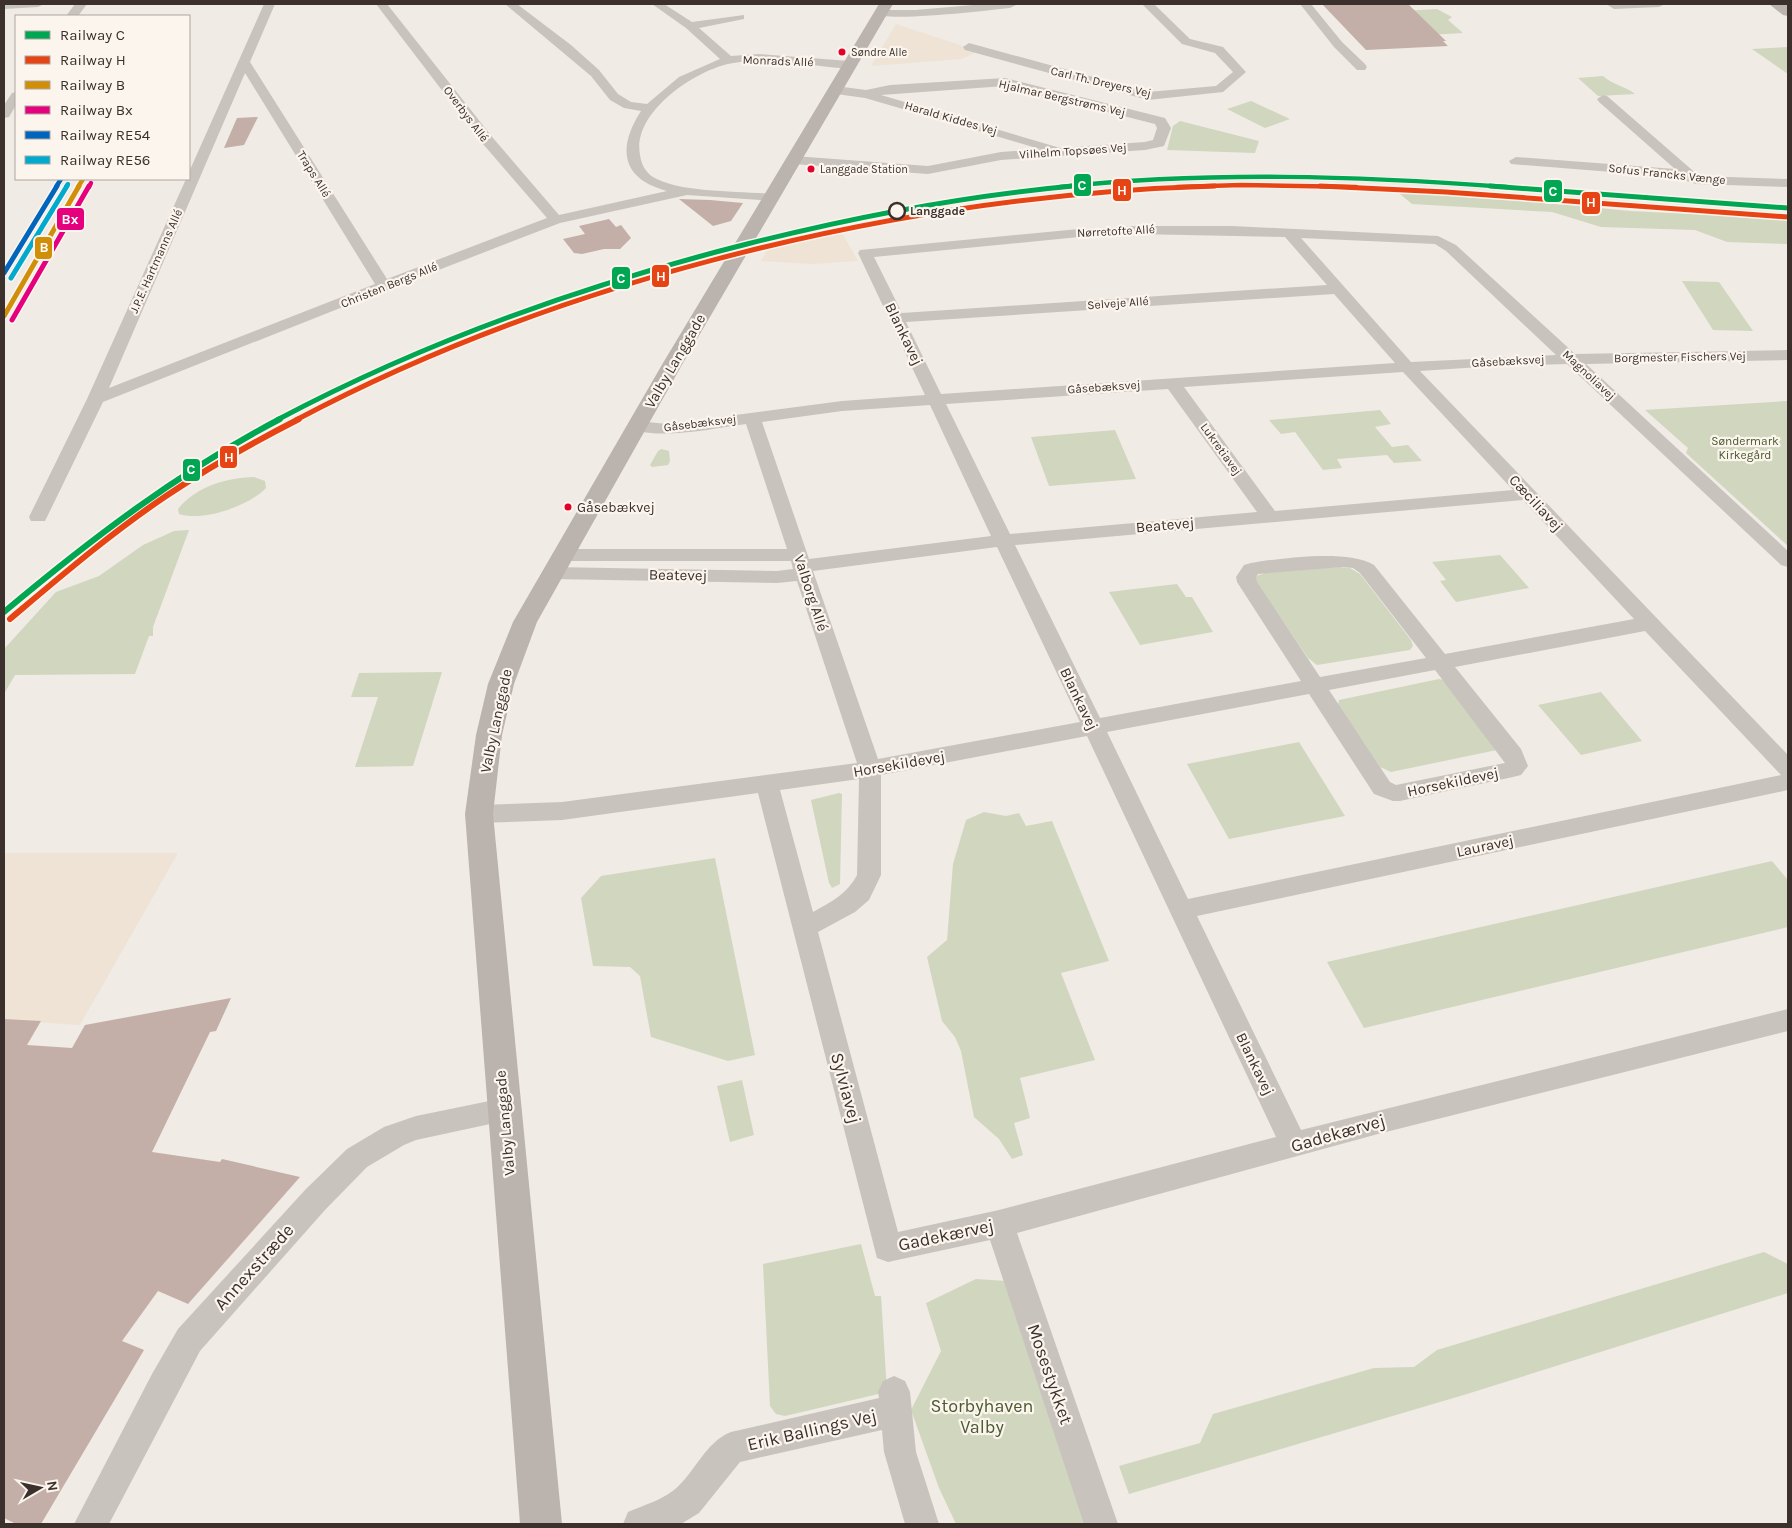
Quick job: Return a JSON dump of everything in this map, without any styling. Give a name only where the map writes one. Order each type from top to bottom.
[{"type":"street","points":[[4,6],[38,4]]},
{"type":"street","points":[[73,15],[81,4]]},
{"type":"street","name":"J.P.E. Hartmanns Allé","points":[[38,517],[96,399],[269,4]]},
{"type":"street","name":"Overbys Allé","points":[[381,4],[481,134],[523,185],[556,220]]},
{"type":"street","points":[[510,4],[567,48],[595,73],[614,97],[628,105],[648,108]]},
{"type":"street","name":"Monrads Allé","points":[[657,4],[690,26],[728,60],[759,58],[849,65]]},
{"type":"street","name":"Carl Th. Dreyers Vej","points":[[969,47],[986,55],[1148,96],[1218,89],[1240,72],[1219,50],[1186,42],[1148,4]]},
{"type":"street","points":[[1305,4],[1324,25],[1329,36],[1345,55],[1361,66]]},
{"type":"street","points":[[1612,4],[1614,6],[1659,4]]},
{"type":"street","points":[[1776,4],[1788,12]]},
{"type":"street","name":"Valby Langgade","points":[[541,1524],[479,814],[489,735],[501,684],[510,656],[525,622],[557,564],[883,9],[915,14],[1010,5]]},
{"type":"street","points":[[690,26],[740,17]]},
{"type":"street","points":[[728,60],[696,73],[679,83],[648,108],[635,134],[632,146],[634,160],[647,179],[665,187],[688,191],[772,198]]},
{"type":"street","name":"Traps Allé","points":[[243,61],[385,286]]},
{"type":"street","name":"Hjalmar Bergstrøms Vej","points":[[866,94],[890,89],[1005,82],[1160,121],[1164,128],[1159,143],[1145,146]]},
{"type":"street","name":"Harald Kiddes Vej","points":[[836,90],[866,94],[1065,152]]},
{"type":"street","points":[[4,114],[15,98]]},
{"type":"street","points":[[1603,99],[1696,180]]},
{"type":"street","name":"Vilhelm Topsøes Vej","points":[[1001,156],[1004,148],[1014,136]]},
{"type":"street","name":"Vilhelm Topsøes Vej","points":[[794,160],[928,170],[1001,156],[1145,146]]},
{"type":"street","name":"Sofus Francks Vænge","points":[[1516,162],[1677,173],[1696,180],[1788,183]]},
{"type":"street","name":"Christen Bergs Allé","points":[[96,399],[556,220],[688,191]]},
{"type":"street","name":"Nørretofte Allé","points":[[865,253],[1079,233],[1136,230],[1369,236]]},
{"type":"street","name":"Cæciliavej","points":[[1289,233],[1407,367],[1788,769]]},
{"type":"street","name":"Magnoliavej","points":[[1369,236],[1430,238],[1444,242],[1788,560]]},
{"type":"street","name":"Blankavej","points":[[865,253],[1295,1146]]},
{"type":"street","name":"Selveje Allé","points":[[896,318],[1340,289]]},
{"type":"street","name":"Borgmester Fischers Vej","points":[[1571,359],[1788,355]]},
{"type":"street","name":"Gåsebæksvej","points":[[638,426],[667,430],[824,408],[934,399],[1495,361],[1571,359]]},
{"type":"street","name":"Lukretiavej","points":[[1172,383],[1269,516]]},
{"type":"street","name":"Valborg Allé","points":[[752,417],[870,770]]},
{"type":"street","name":"Beatevej","points":[[557,564],[777,577],[802,565],[1002,540],[1528,494]]},
{"type":"street","name":"Horsekildevej","points":[[1343,560],[1363,566],[1513,755],[1516,766],[1513,769],[1400,794],[1386,791],[1315,686],[1247,582],[1247,573],[1251,569],[1343,560]]},
{"type":"street","name":"Horsekildevej","points":[[479,814],[562,811],[870,770],[1650,624]]},
{"type":"street","points":[[804,928],[846,905],[860,893],[869,875],[870,770]]},
{"type":"street","name":"Lauravej","points":[[1181,910],[1788,782]]},
{"type":"street","name":"Sylviavej","points":[[768,784],[888,1248]]},
{"type":"street","name":"Gadekærvej","points":[[888,1248],[998,1224],[1295,1146],[1378,1122],[1788,1020]]},
{"type":"street","name":"Annexstræde","points":[[91,1524],[163,1385],[189,1340],[315,1200],[357,1158],[394,1136],[416,1128],[504,1110]]},
{"type":"street","name":"Mosestykket","points":[[998,1224],[1101,1524]]},
{"type":"street","name":"Erik Ballings Vej","points":[[640,1524],[664,1516],[687,1501],[732,1448],[894,1402],[900,1452],[922,1524]]},
{"type":"green space","points":[[1437,9],[1452,17],[1448,20],[1463,33],[1360,39],[1333,15]]},
{"type":"green space","points":[[1788,47],[1788,74],[1752,49]]},
{"type":"green space","points":[[1603,76],[1635,94],[1598,96],[1578,78]]},
{"type":"green space","points":[[1251,101],[1290,119],[1265,128],[1227,109]]},
{"type":"green space","points":[[1180,121],[1259,141],[1255,153],[1167,150],[1173,126]]},
{"type":"green space","points":[[1394,189],[1630,211],[1788,219],[1788,244],[1727,242],[1695,230],[1601,227],[1552,212],[1412,204]]},
{"type":"green space","points":[[1682,281],[1719,282],[1753,331],[1713,330]]},
{"type":"green space","name":"Søndermark Kirkegård","points":[[1787,401],[1788,546],[1686,453],[1688,448],[1645,410]]},
{"type":"green space","points":[[1380,410],[1391,424],[1375,427],[1392,447],[1408,445],[1422,461],[1394,463],[1387,455],[1337,459],[1342,468],[1323,470],[1295,432],[1281,434],[1269,420]]},
{"type":"green space","points":[[1115,430],[1136,479],[1049,486],[1031,437]]},
{"type":"green space","points":[[661,449],[669,451],[670,461],[668,465],[652,467],[650,465]]},
{"type":"green space","points":[[254,477],[265,481],[266,488],[249,501],[213,514],[189,516],[179,514],[178,509],[194,494],[203,489],[233,479]]},
{"type":"green space","points":[[189,530],[153,627],[153,636],[149,636],[135,674],[15,675],[4,694],[4,649],[56,592],[99,576],[143,545],[174,531]]},
{"type":"green space","points":[[1500,555],[1529,588],[1456,602],[1440,581],[1446,580],[1432,562]]},
{"type":"green space","points":[[1339,567],[1350,568],[1360,574],[1411,640],[1413,646],[1410,650],[1317,665],[1308,658],[1256,582],[1256,576],[1265,573]]},
{"type":"green space","points":[[1177,584],[1186,597],[1192,597],[1213,632],[1140,645],[1109,592]]},
{"type":"green space","points":[[442,672],[413,766],[355,767],[378,697],[351,697],[359,673]]},
{"type":"green space","points":[[1439,679],[1443,680],[1497,750],[1391,772],[1380,767],[1338,705],[1339,700]]},
{"type":"green space","points":[[1601,692],[1642,741],[1581,755],[1538,705]]},
{"type":"green space","points":[[1299,742],[1345,816],[1229,839],[1187,764]]},
{"type":"green space","points":[[839,793],[842,794],[840,884],[832,888],[829,883],[811,800]]},
{"type":"green space","points":[[984,812],[1006,816],[1019,813],[1026,826],[1052,821],[1109,961],[1061,973],[1095,1060],[1020,1078],[1030,1118],[1014,1123],[1023,1155],[1012,1159],[999,1139],[974,1117],[961,1051],[955,1037],[942,1021],[927,957],[947,940],[953,864],[966,820]]},
{"type":"green space","points":[[715,858],[755,1055],[728,1061],[651,1037],[640,976],[630,967],[593,966],[581,898],[601,876]]},
{"type":"green space","points":[[1772,861],[1788,880],[1788,927],[1364,1028],[1327,962]]},
{"type":"green space","points":[[742,1080],[754,1135],[730,1142],[717,1086]]},
{"type":"green space","name":"Storbyhaven Valby","points":[[861,1244],[875,1296],[881,1296],[887,1392],[785,1416],[776,1414],[770,1406],[763,1264]]},
{"type":"green space","points":[[1764,1252],[1788,1264],[1788,1293],[1467,1394],[1129,1494],[1119,1466],[1200,1443],[1213,1414],[1374,1368],[1414,1367],[1437,1350]]},
{"type":"green space","name":"Storbyhaven Valby","points":[[976,1279],[1006,1281],[1085,1524],[956,1524],[939,1488],[911,1410],[941,1351],[926,1303]]},
{"type":"shaded area","points":[[896,24],[978,51],[962,59],[871,66]]},
{"type":"shaded area","points":[[838,226],[858,261],[812,264],[761,261],[771,244],[770,241]]},
{"type":"shaded area","points":[[4,853],[178,853],[80,1025],[4,1020]]},
{"type":"building","points":[[1322,4],[1408,4],[1446,41],[1443,41],[1448,46],[1366,50]]},
{"type":"building","points":[[258,117],[244,145],[224,148],[237,118]]},
{"type":"building","points":[[679,199],[743,203],[731,221],[713,226]]},
{"type":"building","points":[[609,219],[616,227],[621,225],[631,238],[620,249],[604,249],[582,254],[574,253],[563,239],[585,234],[579,226]]},
{"type":"building","points":[[231,998],[216,1031],[210,1032],[152,1152],[220,1162],[222,1159],[300,1177],[188,1304],[158,1291],[122,1341],[144,1350],[41,1524],[16,1524],[4,1518],[4,1019],[41,1021],[27,1045],[72,1048],[85,1025]]},
{"type":"rail line","name":"C","points":[[4,612],[114,523],[160,490],[252,433],[323,396],[394,362],[542,304],[617,280],[771,238],[887,213],[1004,194],[1121,181],[1239,176],[1377,178],[1788,208]]},
{"type":"rail line","name":"RE54","points":[[4,273],[60,180]]},
{"type":"rail line","name":"B","points":[[4,316],[82,180]]},
{"type":"rail line","name":"Bx","points":[[12,320],[91,183]]},
{"type":"rail line","name":"RE56","points":[[11,278],[68,184]]},
{"type":"rail line","name":"H","points":[[10,619],[97,547],[189,481],[257,440],[399,370],[546,312],[621,288],[697,266],[831,233],[947,211],[1064,196],[1123,190],[1241,185],[1310,185],[1378,188],[1788,217]]},
{"type":"place","name":"Søndre Alle","points":[[842,52]]},
{"type":"place","name":"Langgade Station","points":[[811,169]]},
{"type":"place","name":"Langgade","points":[[897,211]]},
{"type":"place","name":"Gåsebækvej","points":[[568,507]]}]
